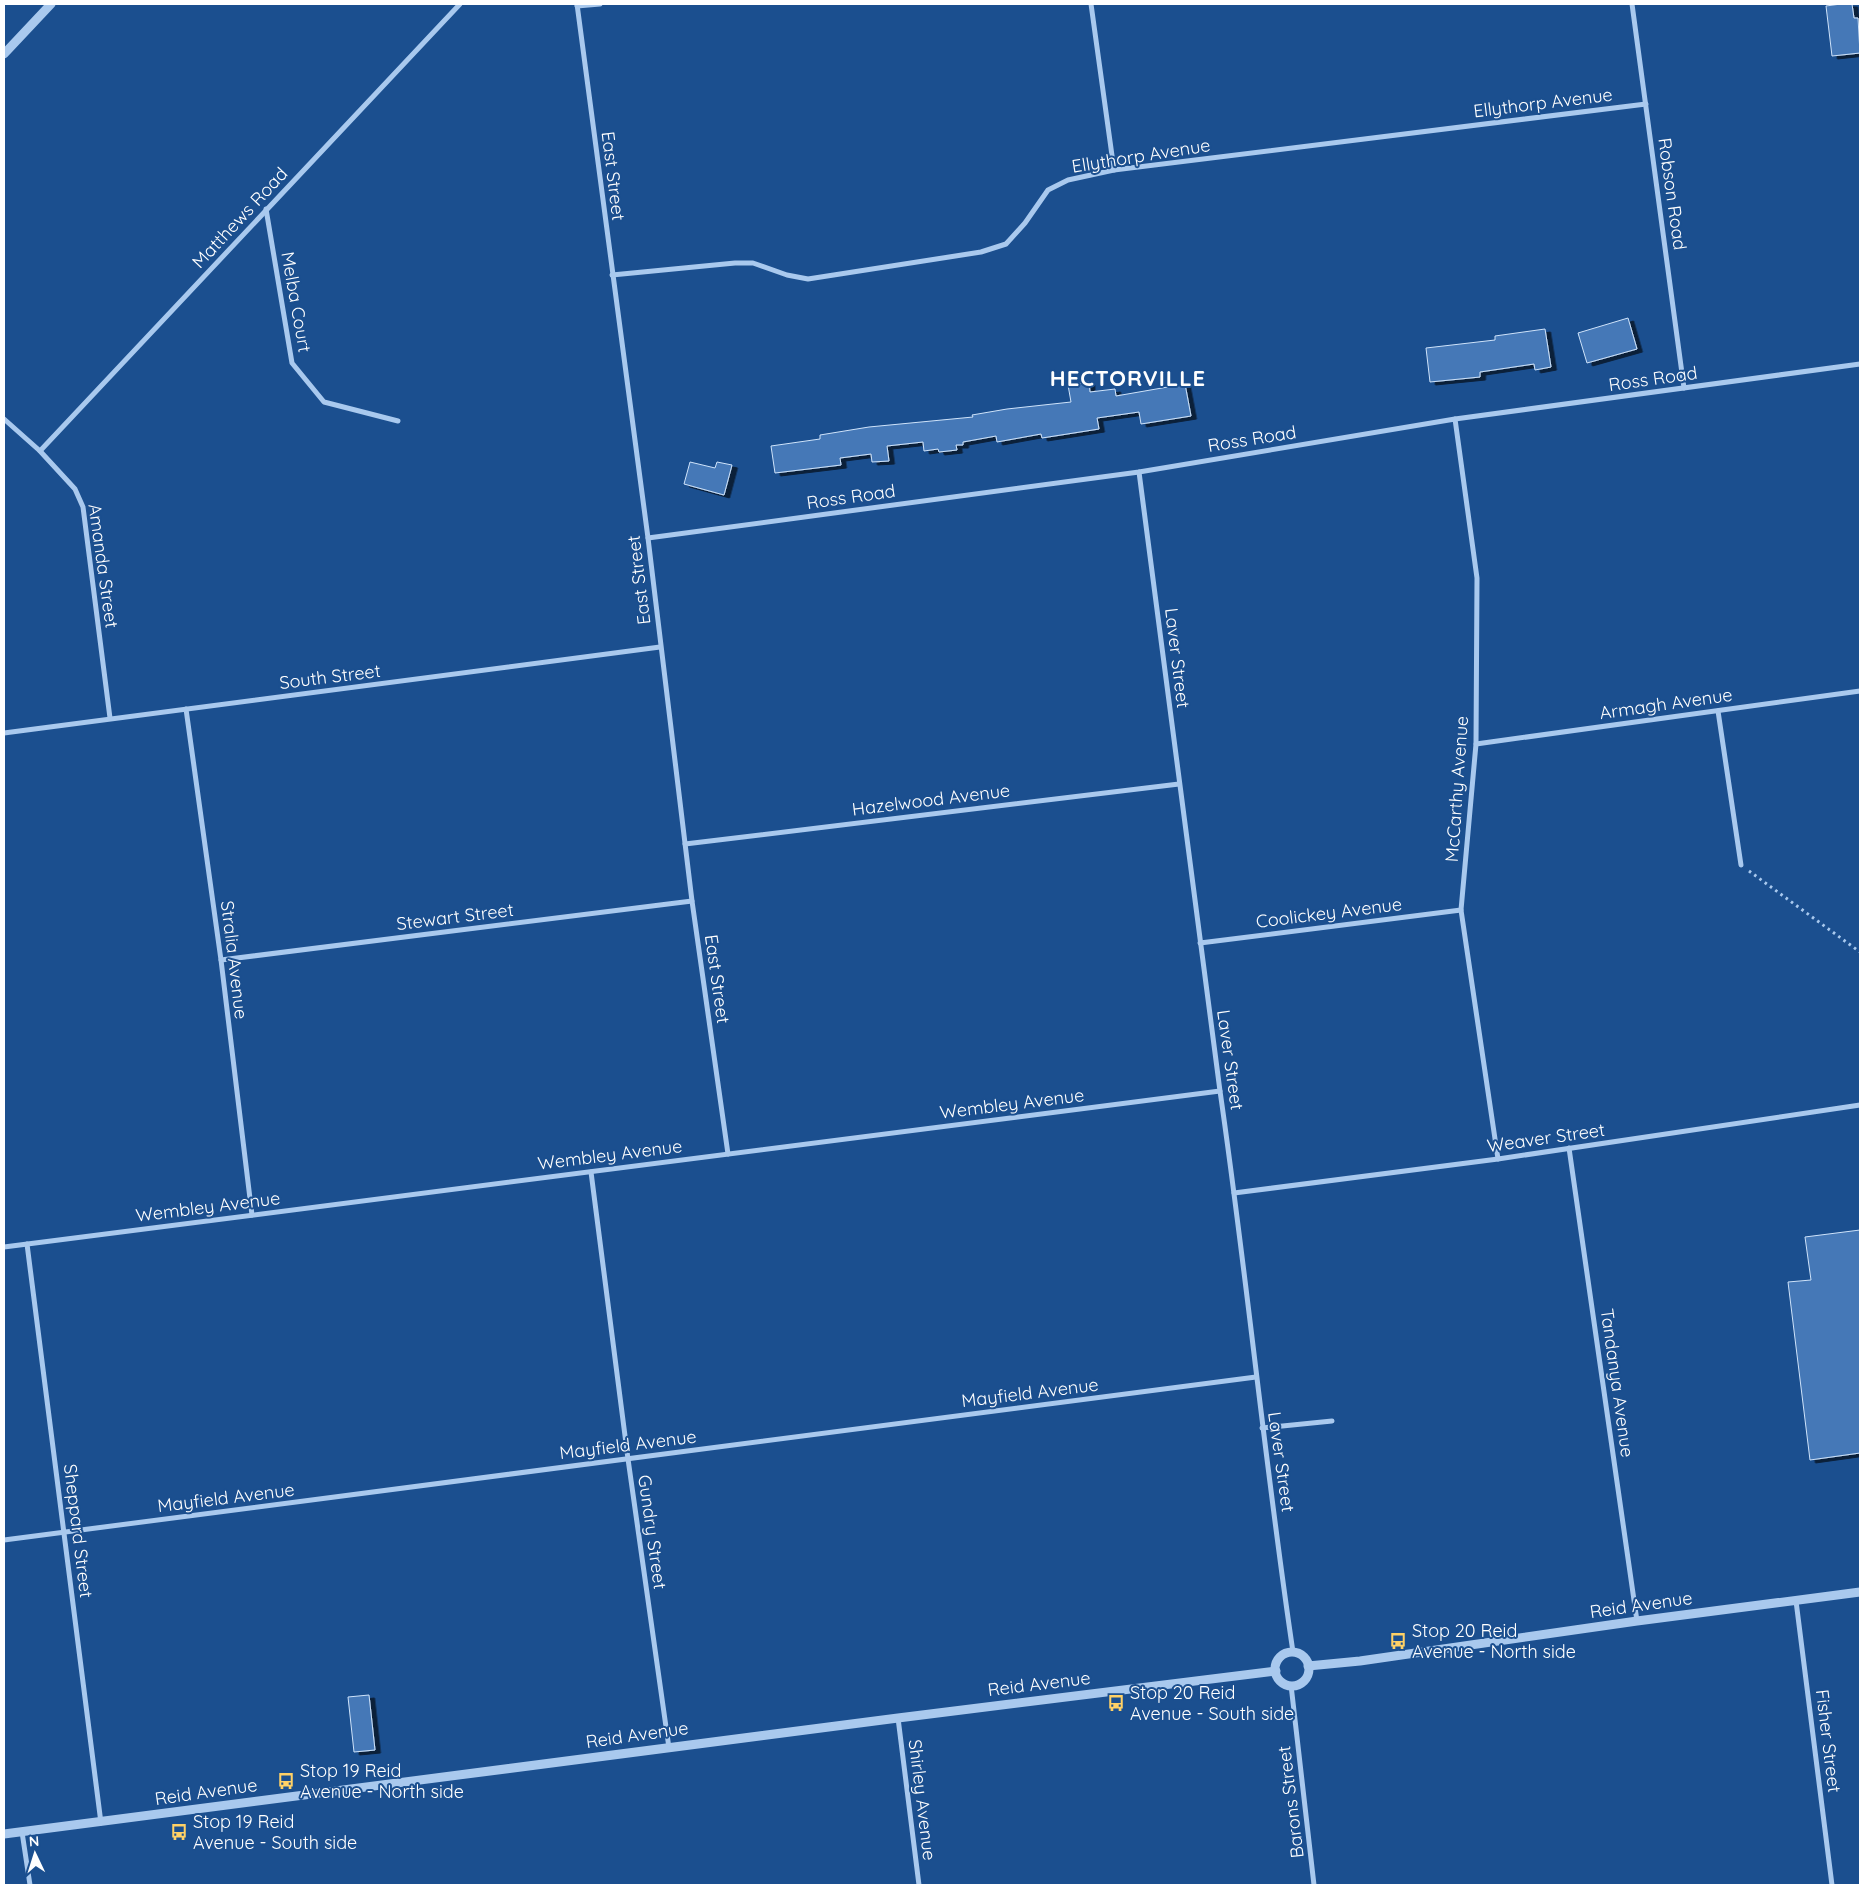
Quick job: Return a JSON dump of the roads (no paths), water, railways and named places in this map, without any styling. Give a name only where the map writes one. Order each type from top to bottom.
[{"type":"street","points":[[4,54],[51,4]]},
{"type":"street","name":"Matthews Road","points":[[40,451],[460,4]]},
{"type":"street","points":[[577,5],[600,4]]},
{"type":"street","points":[[1091,4],[1114,170]]},
{"type":"street","name":"Robson Road","points":[[1632,4],[1684,388]]},
{"type":"street","name":"East Street","points":[[577,5],[648,538],[692,901],[728,1154]]},
{"type":"street","name":"Ellythorp Avenue","points":[[612,275],[735,262],[753,263],[786,275],[808,279],[981,252],[1006,244],[1025,223],[1048,190],[1068,180],[1114,170],[1646,104]]},
{"type":"street","name":"Melba Court","points":[[266,209],[292,363],[324,402],[398,421]]},
{"type":"street","name":"Ross Road","points":[[648,538],[1139,472],[1455,419],[1860,364]]},
{"type":"street","name":"Amanda Street","points":[[4,419],[40,451],[75,489],[83,507],[110,718]]},
{"type":"street","name":"McCarthy Avenue","points":[[1455,419],[1477,578],[1476,744],[1461,910],[1498,1159]]},
{"type":"street","name":"Laver Street","points":[[1139,472],[1234,1193],[1262,1428],[1292,1652]]},
{"type":"street","name":"South Street","points":[[4,733],[660,647]]},
{"type":"street","name":"Armagh Avenue","points":[[1476,744],[1860,691]]},
{"type":"street","name":"Stralia Avenue","points":[[186,709],[221,960],[252,1215]]},
{"type":"street","points":[[1718,711],[1741,865]]},
{"type":"street","name":"Hazelwood Avenue","points":[[685,844],[1179,784]]},
{"type":"street","name":"Stewart Street","points":[[221,960],[692,901]]},
{"type":"street","name":"Coolickey Avenue","points":[[1200,943],[1461,910]]},
{"type":"street","name":"Wembley Avenue","points":[[4,1247],[1220,1091]]},
{"type":"street","name":"Weaver Street","points":[[1234,1193],[1498,1159],[1860,1105]]},
{"type":"street","name":"Tandanya Avenue","points":[[1569,1148],[1637,1621]]},
{"type":"street","name":"Gundry Street","points":[[591,1172],[628,1459],[669,1748]]},
{"type":"street","name":"Sheppard Street","points":[[27,1244],[65,1532],[100,1822]]},
{"type":"street","name":"Mayfield Avenue","points":[[4,1540],[1256,1377]]},
{"type":"street","points":[[1262,1428],[1332,1421]]},
{"type":"street","name":"Reid Avenue","points":[[1308,1666],[1360,1661],[1637,1621],[1860,1592]]},
{"type":"street","name":"Fisher Street","points":[[1796,1601],[1832,1885]]},
{"type":"street","points":[[1292,1652],[1301,1654],[1307,1660],[1308,1666],[1306,1677],[1300,1684],[1291,1686],[1283,1683],[1277,1676],[1275,1668],[1278,1659],[1284,1653],[1292,1652]]},
{"type":"street","name":"Reid Avenue","points":[[4,1834],[1276,1671]]},
{"type":"street","name":"Barons Street","points":[[1291,1686],[1314,1885]]},
{"type":"street","name":"Shirley Avenue","points":[[898,1718],[919,1885]]},
{"type":"street","points":[[22,1832],[30,1885]]},
{"type":"place","name":"Stop 20 Reid Avenue - North side","points":[[1398,1641]]},
{"type":"place","name":"Stop 20 Reid Avenue - South side","points":[[1116,1703]]},
{"type":"place","name":"Stop 19 Reid Avenue - North side","points":[[286,1781]]},
{"type":"place","name":"Stop 19 Reid Avenue - South side","points":[[179,1832]]},
{"type":"district","name":"HECTORVILLE","points":[[1128,378]]}]
